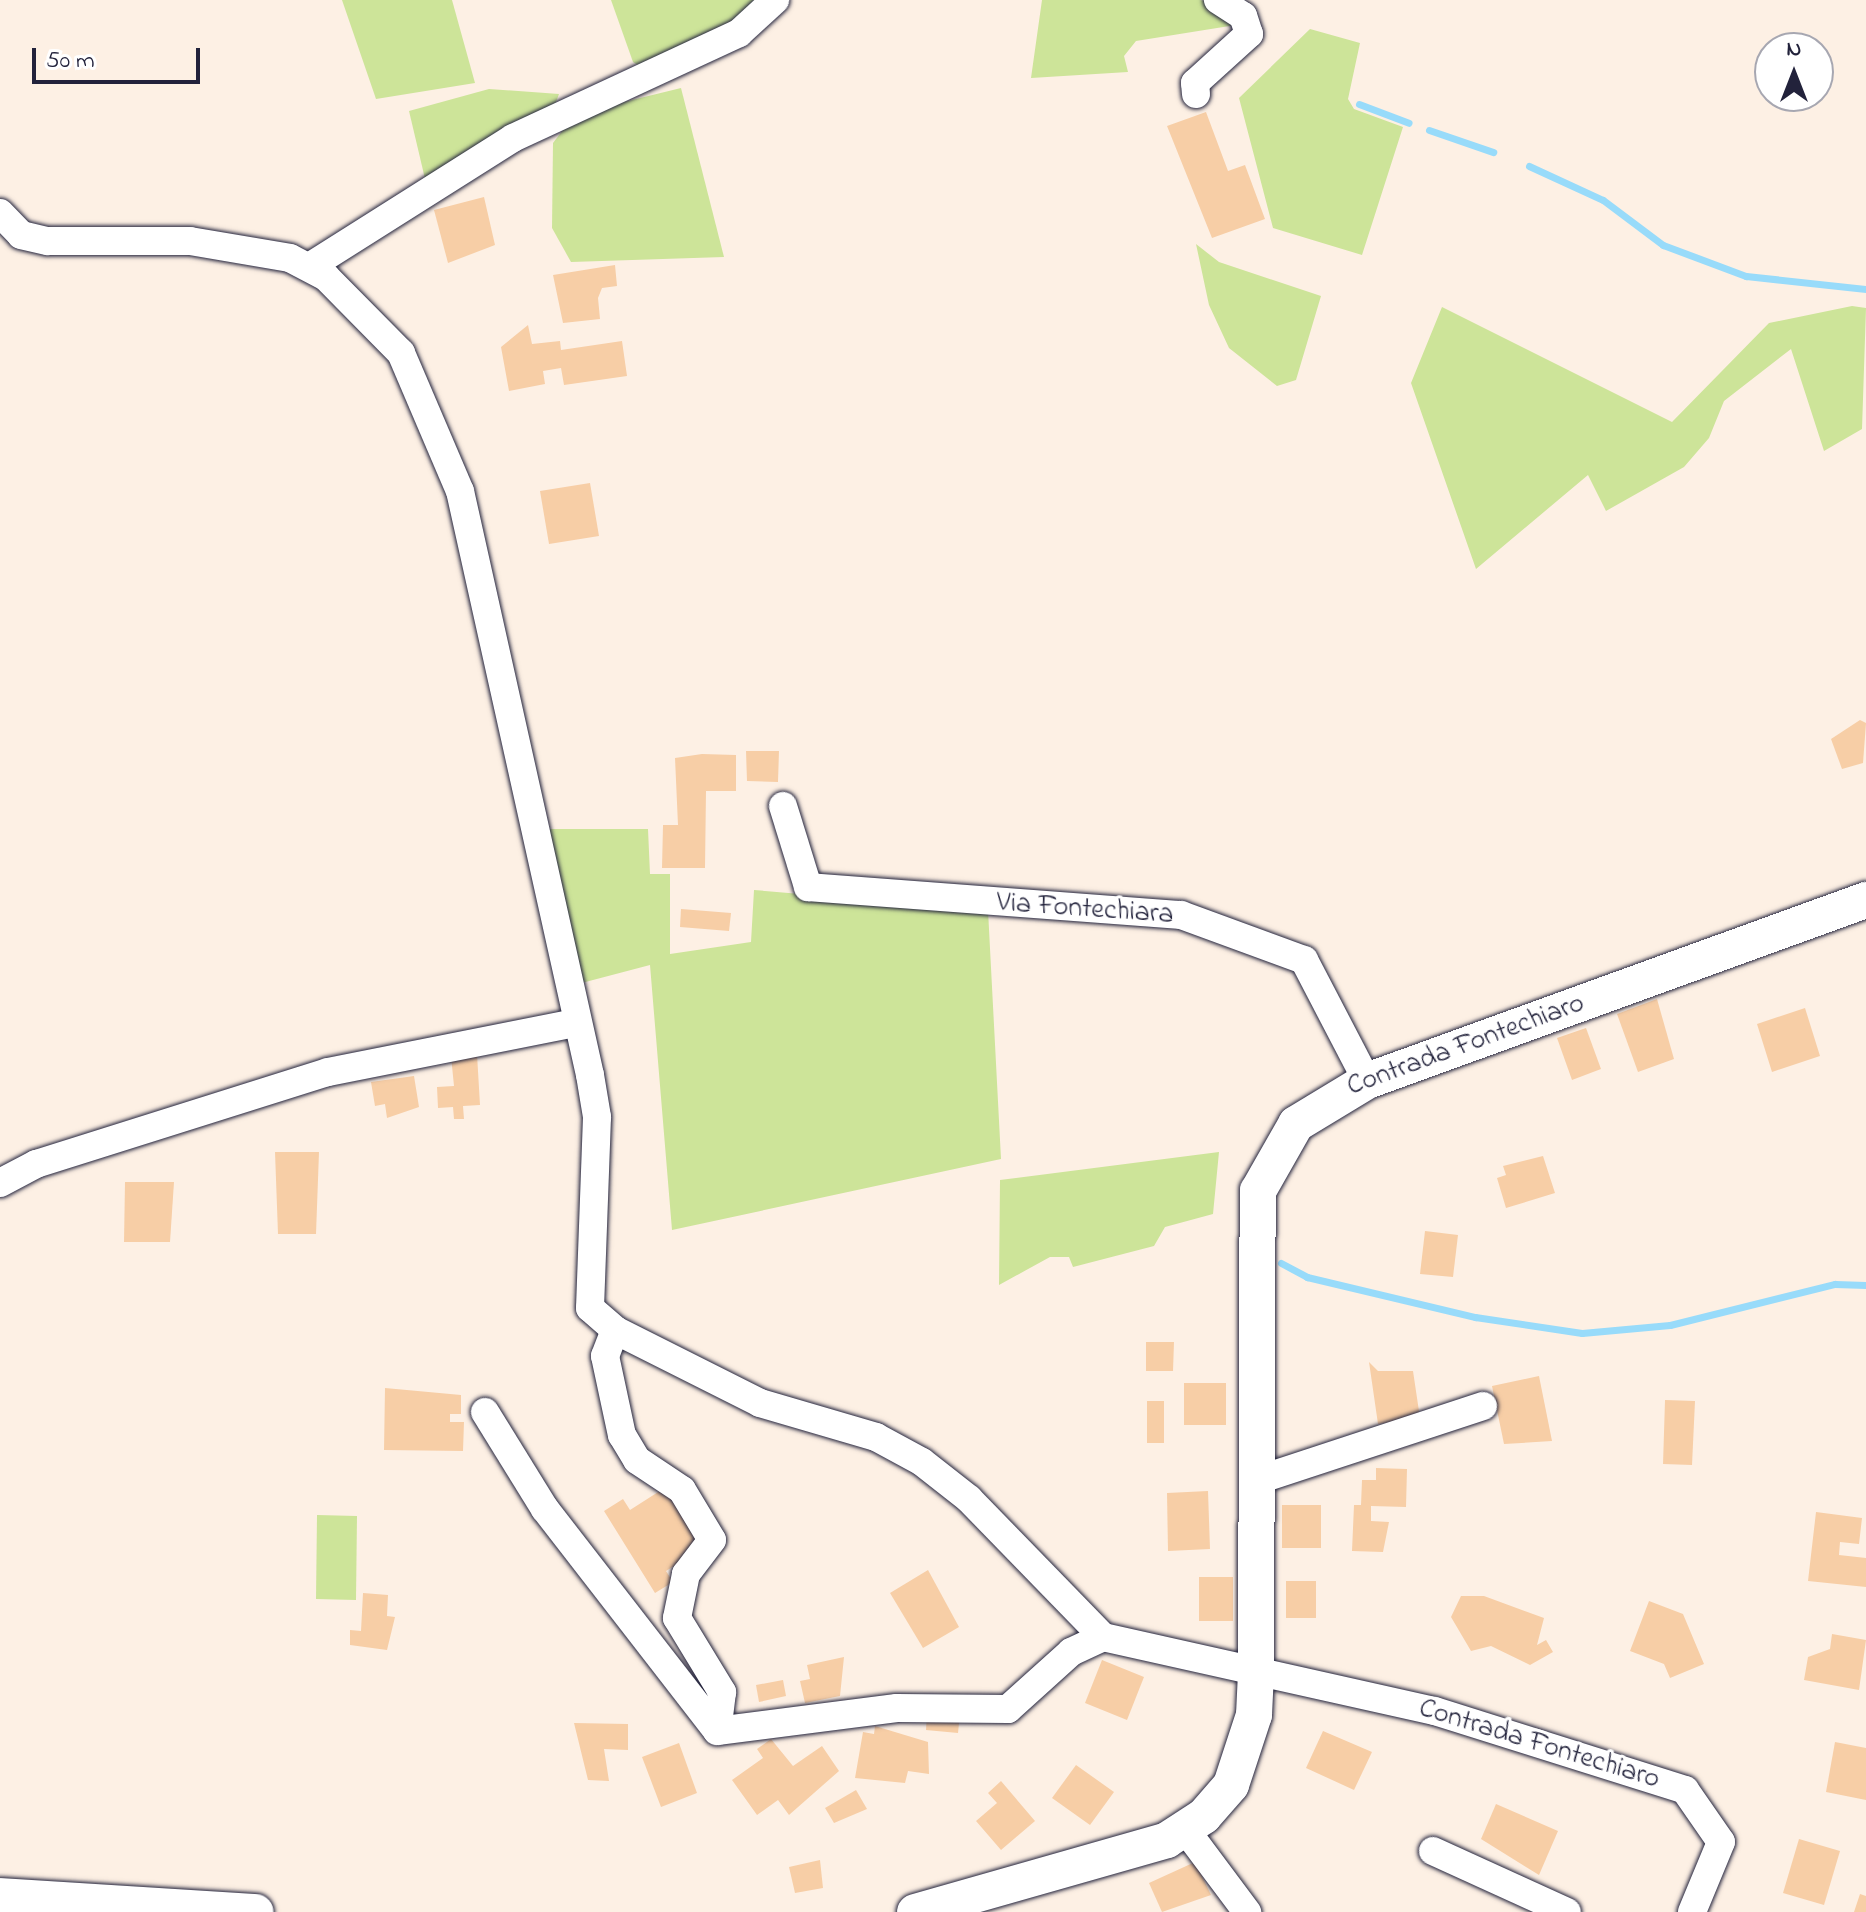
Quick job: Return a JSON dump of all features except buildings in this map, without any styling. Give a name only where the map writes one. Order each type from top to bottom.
[{"type":"main road","name":"Contrada Fontechiaro","points":[[915,1912],[1118,1859],[1185,1829],[1220,1801],[1242,1763],[1256,1672],[1255,1481],[1261,1181],[1296,1124],[1367,1081],[1859,902]]},
{"type":"main road","points":[[0,1896],[256,1912]]},
{"type":"street","points":[[309,267],[513,138],[739,33],[775,0]]},
{"type":"street","points":[[1196,94],[1195,83],[1249,34],[1243,16],[1218,0]]},
{"type":"street","points":[[0,213],[21,235],[48,241],[190,241],[309,267],[401,353],[460,491],[597,1117],[590,1308],[615,1330],[760,1403],[876,1437],[922,1462],[969,1499],[1103,1637],[1256,1672]]},
{"type":"street","name":"Via Fontechiara","points":[[783,806],[808,887],[1181,915],[1304,960],[1367,1081]]},
{"type":"street","points":[[0,1183],[36,1164],[328,1072],[575,1023]]},
{"type":"street","points":[[615,1330],[605,1356],[622,1435],[637,1460],[682,1490],[712,1540],[686,1574],[677,1618],[722,1692],[720,1731]]},
{"type":"street","points":[[1255,1481],[1483,1406]]},
{"type":"street","points":[[485,1412],[545,1509],[720,1731]]},
{"type":"street","points":[[720,1731],[897,1708],[1008,1709],[1071,1652],[1103,1637]]},
{"type":"street","name":"Contrada Fontechiaro","points":[[1256,1672],[1435,1711],[1685,1790],[1721,1842],[1692,1912]]},
{"type":"street","points":[[1185,1829],[1247,1912]]},
{"type":"street","points":[[1433,1851],[1567,1912]]},
{"type":"green space","points":[[342,0],[452,0],[475,83],[376,99]]},
{"type":"green space","points":[[611,0],[762,0],[740,20],[644,69],[633,62]]},
{"type":"green space","points":[[1042,0],[1200,0],[1219,3],[1242,24],[1136,41],[1124,56],[1128,72],[1031,78]]},
{"type":"green space","points":[[1310,29],[1360,43],[1348,99],[1354,109],[1403,127],[1362,255],[1273,228],[1239,98]]},
{"type":"green space","points":[[681,88],[724,257],[571,262],[552,228],[553,143],[575,114]]},
{"type":"green space","points":[[489,89],[559,94],[553,110],[426,183],[409,111]]},
{"type":"green space","points":[[1196,244],[1219,262],[1321,296],[1296,380],[1277,386],[1229,348],[1209,305]]},
{"type":"green space","points":[[1852,306],[1866,308],[1862,429],[1824,451],[1791,349],[1724,401],[1709,438],[1684,467],[1606,511],[1588,475],[1476,569],[1411,383],[1442,307],[1672,422],[1769,323]]},
{"type":"green space","points":[[541,829],[648,829],[650,874],[670,874],[670,954],[751,942],[754,890],[988,910],[1001,1159],[672,1230],[650,965],[574,985]]},
{"type":"green space","points":[[1219,1152],[1213,1214],[1165,1227],[1154,1246],[1073,1267],[1069,1257],[1050,1257],[999,1285],[1000,1180]]},
{"type":"green space","points":[[317,1515],[357,1516],[356,1600],[316,1599]]},
{"type":"waterway","points":[[1359,104],[1409,123]]},
{"type":"waterway","points":[[1429,130],[1493,152]]},
{"type":"waterway","points":[[1529,166],[1603,200],[1663,245],[1746,276],[1866,289]]},
{"type":"waterway","points":[[1281,1263],[1307,1277],[1475,1317],[1582,1333],[1670,1325],[1835,1284],[1866,1285]]}]
